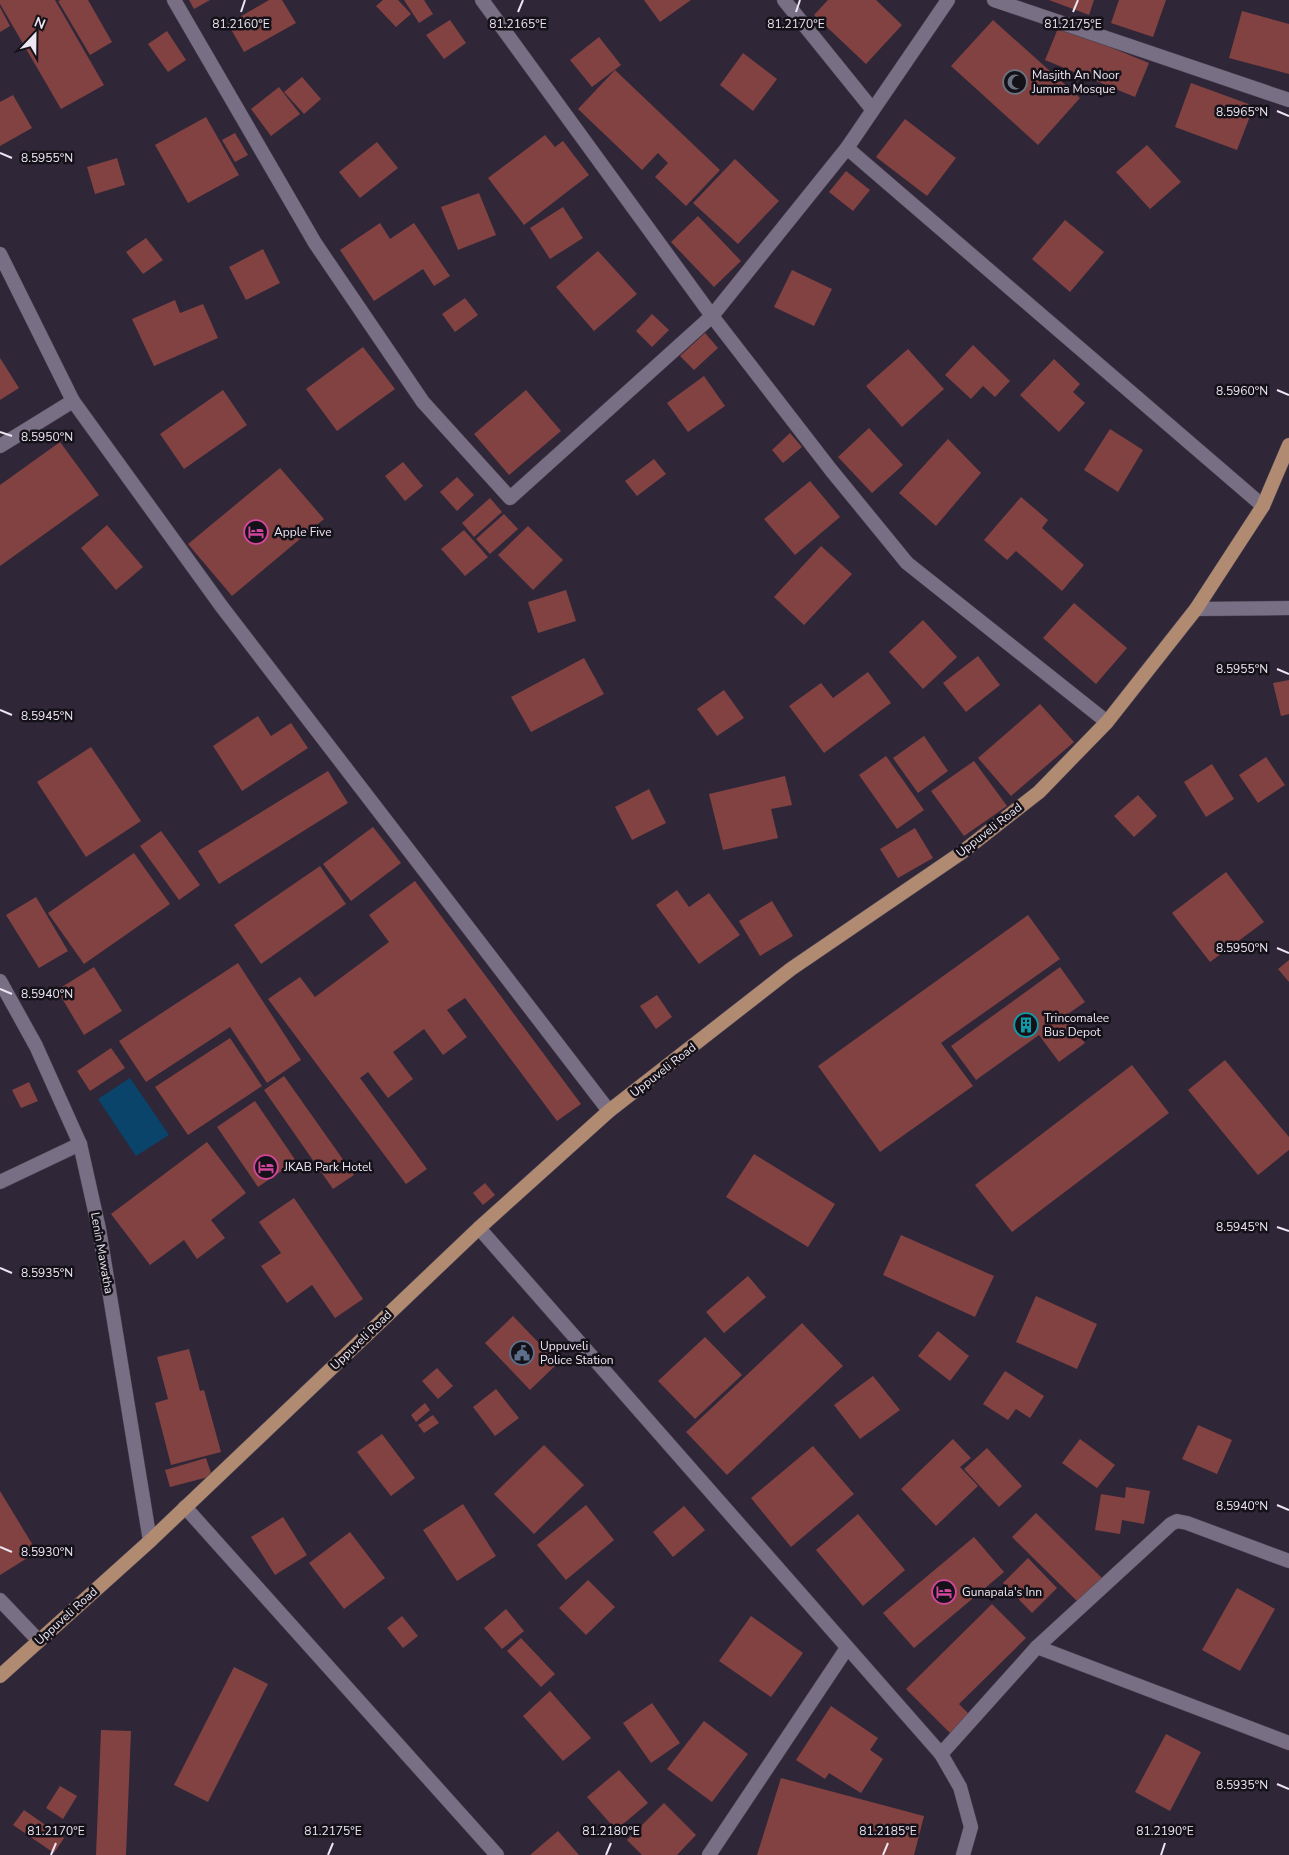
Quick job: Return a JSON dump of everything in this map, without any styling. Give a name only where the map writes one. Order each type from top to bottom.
[{"type":"main road","name":"Uppuveli Road","points":[[0,1676],[150,1541],[479,1228],[610,1111],[791,969],[962,852],[1039,792],[1107,722],[1196,610],[1263,506],[1289,445]]},
{"type":"street","points":[[174,0],[321,251],[423,402],[510,498],[712,316],[847,148],[948,0]]},
{"type":"street","points":[[482,0],[712,316],[831,470],[907,563],[1107,722]]},
{"type":"street","points":[[784,0],[872,109]]},
{"type":"street","points":[[994,0],[1289,100]]},
{"type":"street","points":[[847,148],[1263,506]]},
{"type":"street","points":[[0,254],[73,401],[228,615],[610,1111]]},
{"type":"street","points":[[0,446],[73,401]]},
{"type":"street","points":[[1196,610],[1289,608]]},
{"type":"street","name":"Lenin Mawatha","points":[[0,981],[36,1046],[80,1144],[99,1229],[150,1541]]},
{"type":"street","points":[[0,1182],[80,1144]]},
{"type":"street","points":[[479,1228],[941,1754],[960,1787],[971,1827],[963,1855]]},
{"type":"street","points":[[185,1507],[497,1855]]},
{"type":"street","points":[[941,1754],[1037,1647],[1171,1524],[1177,1521],[1289,1561]]},
{"type":"street","points":[[0,1600],[39,1640]]},
{"type":"street","points":[[1037,1647],[1289,1743]]},
{"type":"street","points":[[709,1855],[846,1648]]},
{"type":"water","points":[[130,1078],[169,1135],[136,1156],[98,1099]]},
{"type":"building","points":[[0,0],[55,0],[104,85],[61,109],[0,4]]},
{"type":"building","points":[[88,0],[112,42],[90,55],[58,1]]},
{"type":"building","points":[[189,0],[210,0],[194,9]]},
{"type":"building","points":[[269,0],[282,0],[296,23],[244,52],[228,24]]},
{"type":"building","points":[[383,0],[398,0],[411,14],[396,27],[376,6]]},
{"type":"building","points":[[404,0],[424,0],[433,14],[419,23]]},
{"type":"building","points":[[644,0],[691,0],[660,22]]},
{"type":"building","points":[[828,0],[876,0],[902,25],[866,64],[814,15]]},
{"type":"building","points":[[1049,0],[1094,0],[1089,15]]},
{"type":"building","points":[[1119,0],[1166,0],[1153,37],[1111,23]]},
{"type":"building","points":[[0,7],[10,26],[0,32]]},
{"type":"building","points":[[1242,11],[1289,24],[1289,74],[1229,58]]},
{"type":"building","points":[[450,20],[466,43],[444,59],[426,35]]},
{"type":"building","name":"Masjith An Noor Jumma Mosque","points":[[993,20],[1080,98],[1038,145],[951,66]]},
{"type":"building","points":[[1059,26],[1149,63],[1135,97],[1045,60]]},
{"type":"building","points":[[167,31],[186,60],[168,72],[148,44]]},
{"type":"building","points":[[599,37],[621,65],[592,87],[570,60]]},
{"type":"building","points":[[743,53],[777,79],[753,111],[720,85]]},
{"type":"building","points":[[615,70],[720,170],[686,206],[655,177],[668,163],[658,153],[642,170],[578,109]]},
{"type":"building","points":[[302,77],[321,99],[304,114],[284,92]]},
{"type":"building","points":[[1191,83],[1254,106],[1237,150],[1175,127]]},
{"type":"building","points":[[279,87],[300,114],[271,136],[251,109]]},
{"type":"building","points":[[13,95],[32,128],[0,146],[0,102]]},
{"type":"building","points":[[206,117],[239,175],[188,203],[155,145]]},
{"type":"building","points":[[905,119],[956,158],[927,196],[876,157]]},
{"type":"building","points":[[235,133],[248,155],[235,162],[222,140]]},
{"type":"building","points":[[545,135],[555,147],[563,141],[589,175],[524,225],[488,178]]},
{"type":"building","points":[[377,142],[398,168],[360,198],[339,172]]},
{"type":"building","points":[[1147,145],[1181,182],[1150,209],[1116,172]]},
{"type":"building","points":[[117,158],[125,185],[95,194],[87,167]]},
{"type":"building","points":[[735,159],[779,201],[738,244],[693,203]]},
{"type":"building","points":[[846,171],[870,190],[853,211],[829,192]]},
{"type":"building","points":[[479,193],[496,235],[458,250],[441,207]]},
{"type":"building","points":[[563,207],[583,238],[550,259],[530,228]]},
{"type":"building","points":[[698,216],[741,261],[714,287],[671,242]]},
{"type":"building","points":[[1065,220],[1104,252],[1070,292],[1032,259]]},
{"type":"building","points":[[380,223],[390,239],[414,223],[450,276],[434,286],[423,269],[374,301],[340,250]]},
{"type":"building","points":[[146,238],[163,260],[143,274],[126,252]]},
{"type":"building","points":[[263,249],[280,283],[246,300],[229,267]]},
{"type":"building","points":[[598,251],[637,294],[594,331],[556,287]]},
{"type":"building","points":[[792,270],[832,289],[814,326],[774,307]]},
{"type":"building","points":[[465,298],[478,315],[455,332],[442,314]]},
{"type":"building","points":[[175,300],[180,313],[203,304],[218,338],[154,366],[132,319]]},
{"type":"building","points":[[652,314],[669,330],[652,347],[636,331]]},
{"type":"building","points":[[705,333],[718,348],[694,370],[680,356]]},
{"type":"building","points":[[973,345],[1010,381],[995,397],[983,386],[971,399],[945,375]]},
{"type":"building","points":[[363,347],[395,389],[337,431],[306,389]]},
{"type":"building","points":[[908,349],[944,389],[902,427],[866,386]]},
{"type":"building","points":[[0,358],[19,388],[0,400]]},
{"type":"building","points":[[1054,359],[1080,384],[1073,392],[1085,403],[1059,432],[1020,395]]},
{"type":"building","points":[[704,376],[725,406],[688,432],[667,403]]},
{"type":"building","points":[[223,390],[247,425],[184,469],[160,434]]},
{"type":"building","points":[[526,390],[561,431],[509,475],[474,434]]},
{"type":"building","points":[[869,428],[903,465],[872,493],[838,457]]},
{"type":"building","points":[[1110,429],[1143,450],[1118,492],[1084,470]]},
{"type":"building","points":[[790,433],[802,447],[783,463],[772,450]]},
{"type":"building","points":[[948,439],[981,473],[936,526],[899,493]]},
{"type":"building","points":[[60,442],[99,495],[0,566],[0,485]]},
{"type":"building","points":[[654,459],[666,474],[637,496],[625,481]]},
{"type":"building","points":[[403,462],[423,486],[405,501],[385,476]]},
{"type":"building","name":"Apple Five","points":[[280,468],[324,519],[232,596],[188,544]]},
{"type":"building","points":[[457,477],[474,495],[457,511],[440,492]]},
{"type":"building","points":[[810,481],[840,517],[795,555],[764,519]]},
{"type":"building","points":[[1021,497],[1048,520],[1042,528],[1084,565],[1062,591],[1016,551],[1007,560],[984,540]]},
{"type":"building","points":[[490,498],[502,512],[474,537],[462,523]]},
{"type":"building","points":[[504,514],[518,529],[490,554],[476,539]]},
{"type":"building","points":[[107,525],[143,567],[116,590],[81,548]]},
{"type":"building","points":[[528,526],[563,560],[533,590],[498,555]]},
{"type":"building","points":[[464,530],[488,557],[465,576],[441,549]]},
{"type":"building","points":[[821,546],[852,574],[804,625],[774,597]]},
{"type":"building","points":[[566,590],[576,621],[538,633],[528,602]]},
{"type":"building","points":[[1074,603],[1127,648],[1096,684],[1043,638]]},
{"type":"building","points":[[923,620],[957,657],[923,689],[889,652]]},
{"type":"building","points":[[978,656],[1000,685],[966,712],[943,683]]},
{"type":"building","points":[[584,658],[604,694],[531,732],[511,697]]},
{"type":"building","points":[[868,672],[891,703],[824,753],[789,706],[821,683],[833,698]]},
{"type":"building","points":[[1289,680],[1289,714],[1281,716],[1273,683]]},
{"type":"building","points":[[724,690],[744,718],[717,736],[697,709]]},
{"type":"building","points":[[1040,704],[1074,742],[1011,796],[978,758]]},
{"type":"building","points":[[258,716],[271,736],[291,723],[308,748],[242,791],[213,746]]},
{"type":"building","points":[[924,736],[948,771],[918,793],[893,758]]},
{"type":"building","points":[[91,747],[141,821],[86,857],[37,782]]},
{"type":"building","points":[[886,756],[924,810],[897,829],[859,775]]},
{"type":"building","points":[[1266,757],[1285,785],[1258,803],[1239,775]]},
{"type":"building","points":[[974,761],[1007,806],[964,836],[931,791]]},
{"type":"building","points":[[1212,764],[1234,799],[1206,817],[1184,782]]},
{"type":"building","points":[[328,771],[348,803],[219,884],[198,851]]},
{"type":"building","points":[[785,776],[792,805],[771,809],[778,838],[723,850],[709,794]]},
{"type":"building","points":[[649,789],[666,823],[632,840],[615,807]]},
{"type":"building","points":[[1138,795],[1157,816],[1134,837],[1114,816]]},
{"type":"building","points":[[373,827],[401,863],[351,901],[323,864]]},
{"type":"building","points":[[915,828],[933,858],[898,878],[880,849]]},
{"type":"building","points":[[161,831],[200,885],[179,900],[140,846]]},
{"type":"building","points":[[134,853],[170,904],[84,964],[48,913]]},
{"type":"building","points":[[320,866],[346,904],[261,964],[234,925]]},
{"type":"building","points":[[1226,872],[1264,922],[1210,962],[1172,913]]},
{"type":"building","points":[[415,881],[581,1104],[557,1121],[465,998],[447,1010],[467,1037],[443,1055],[424,1029],[393,1052],[413,1079],[388,1098],[368,1072],[360,1078],[427,1169],[406,1184],[268,999],[300,977],[315,997],[389,942],[369,915]]},
{"type":"building","points":[[677,890],[689,907],[709,893],[740,935],[699,964],[656,905]]},
{"type":"building","points":[[36,897],[68,951],[39,968],[6,915]]},
{"type":"building","points":[[772,901],[793,936],[760,956],[739,921]]},
{"type":"building","points":[[1028,915],[1060,959],[941,1043],[973,1086],[880,1152],[818,1066]]},
{"type":"building","points":[[1289,960],[1289,982],[1278,969]]},
{"type":"building","points":[[238,963],[301,1060],[267,1083],[230,1027],[146,1082],[119,1041]]},
{"type":"building","points":[[94,967],[122,1011],[84,1035],[57,990]]},
{"type":"building","name":"Trincomalee Bus Depot","points":[[1060,967],[1085,1002],[1065,1016],[1085,1043],[1059,1062],[1039,1035],[976,1080],[951,1046]]},
{"type":"building","points":[[657,995],[672,1017],[656,1029],[640,1006]]},
{"type":"building","points":[[230,1038],[262,1086],[188,1135],[155,1087]]},
{"type":"building","points":[[111,1048],[125,1068],[90,1091],[77,1071]]},
{"type":"building","points":[[1225,1060],[1289,1137],[1289,1150],[1258,1175],[1188,1090]]},
{"type":"building","points":[[1132,1065],[1169,1113],[1012,1232],[975,1185]]},
{"type":"building","points":[[284,1076],[354,1175],[333,1189],[264,1090]]},
{"type":"building","points":[[29,1082],[38,1101],[21,1108],[12,1090]]},
{"type":"building","points":[[255,1101],[296,1161],[258,1187],[217,1127]]},
{"type":"building","points":[[207,1142],[246,1193],[211,1220],[225,1238],[197,1259],[184,1240],[150,1265],[111,1214]]},
{"type":"building","points":[[754,1154],[835,1204],[808,1247],[726,1197]]},
{"type":"building","points":[[485,1183],[495,1195],[483,1205],[473,1193]]},
{"type":"building","points":[[294,1198],[363,1299],[335,1318],[312,1285],[287,1303],[261,1266],[281,1253],[259,1222]]},
{"type":"building","points":[[901,1235],[994,1276],[975,1317],[883,1275]]},
{"type":"building","points":[[748,1276],[766,1297],[724,1333],[706,1312]]},
{"type":"building","points":[[1036,1296],[1097,1324],[1077,1369],[1016,1342]]},
{"type":"building","name":"Uppuveli Police Station","points":[[513,1316],[558,1363],[530,1390],[485,1343]]},
{"type":"building","points":[[802,1323],[843,1366],[727,1475],[686,1432]]},
{"type":"building","points":[[938,1331],[969,1356],[950,1381],[918,1356]]},
{"type":"building","points":[[705,1337],[742,1375],[695,1419],[658,1381]]},
{"type":"building","points":[[189,1349],[200,1391],[204,1390],[221,1452],[171,1465],[155,1403],[168,1399],[157,1357]]},
{"type":"building","points":[[437,1368],[453,1386],[438,1399],[422,1381]]},
{"type":"building","points":[[1005,1371],[1044,1396],[1030,1418],[1016,1409],[1008,1420],[983,1404]]},
{"type":"building","points":[[873,1376],[900,1410],[860,1439],[834,1405]]},
{"type":"building","points":[[496,1389],[519,1418],[495,1436],[473,1407]]},
{"type":"building","points":[[425,1403],[430,1410],[416,1422],[411,1415]]},
{"type":"building","points":[[433,1415],[439,1423],[424,1433],[418,1425]]},
{"type":"building","points":[[1198,1425],[1232,1440],[1217,1474],[1182,1459]]},
{"type":"building","points":[[382,1434],[415,1478],[391,1496],[357,1452]]},
{"type":"building","points":[[953,1439],[971,1458],[960,1467],[978,1486],[936,1526],[901,1489]]},
{"type":"building","points":[[1080,1439],[1115,1465],[1097,1488],[1062,1463]]},
{"type":"building","points":[[544,1445],[584,1485],[534,1534],[494,1494]]},
{"type":"building","points":[[813,1446],[854,1494],[791,1547],[751,1498]]},
{"type":"building","points":[[987,1448],[1022,1486],[999,1507],[964,1469]]},
{"type":"building","points":[[206,1458],[212,1476],[170,1487],[165,1470]]},
{"type":"building","points":[[1126,1487],[1150,1491],[1144,1524],[1122,1520],[1120,1534],[1095,1530],[1101,1494],[1125,1498]]},
{"type":"building","points":[[0,1491],[37,1552],[0,1575]]},
{"type":"building","points":[[463,1504],[496,1556],[457,1581],[423,1530]]},
{"type":"building","points":[[586,1505],[614,1540],[566,1580],[537,1545]]},
{"type":"building","points":[[684,1506],[705,1530],[673,1557],[653,1532]]},
{"type":"building","points":[[1036,1513],[1104,1580],[1080,1604],[1012,1537]]},
{"type":"building","points":[[858,1514],[905,1570],[863,1606],[816,1550]]},
{"type":"building","points":[[283,1517],[307,1555],[275,1575],[251,1537]]},
{"type":"building","points":[[350,1532],[385,1578],[344,1609],[309,1563]]},
{"type":"building","name":"Gunapala's Inn","points":[[974,1537],[1004,1572],[914,1648],[883,1613]]},
{"type":"building","points":[[1028,1558],[1057,1588],[1032,1613],[1003,1583]]},
{"type":"building","points":[[588,1580],[615,1607],[586,1635],[559,1608]]},
{"type":"building","points":[[1237,1588],[1275,1609],[1240,1671],[1202,1650]]},
{"type":"building","points":[[992,1604],[1026,1638],[959,1704],[972,1717],[953,1736],[906,1689]]},
{"type":"building","points":[[506,1609],[524,1631],[502,1649],[484,1628]]},
{"type":"building","points":[[402,1616],[418,1636],[403,1648],[387,1628]]},
{"type":"building","points":[[751,1616],[803,1653],[771,1697],[719,1661]]},
{"type":"building","points":[[521,1638],[555,1674],[541,1687],[507,1651]]},
{"type":"building","points":[[234,1667],[268,1684],[208,1802],[174,1785]]},
{"type":"building","points":[[550,1691],[591,1738],[563,1761],[523,1716]]},
{"type":"building","points":[[652,1703],[680,1743],[651,1763],[623,1723]]},
{"type":"building","points":[[831,1706],[878,1738],[870,1750],[883,1759],[861,1793],[829,1773],[825,1779],[796,1760]]},
{"type":"building","points":[[704,1721],[748,1754],[712,1802],[667,1769]]},
{"type":"building","points":[[101,1730],[131,1731],[126,1855],[96,1855]]},
{"type":"building","points":[[1166,1734],[1201,1752],[1170,1811],[1135,1792]]},
{"type":"building","points":[[619,1770],[648,1803],[616,1830],[587,1797]]},
{"type":"building","points":[[781,1778],[924,1816],[914,1855],[757,1855]]},
{"type":"building","points":[[60,1786],[77,1796],[63,1819],[46,1808]]},
{"type":"building","points":[[664,1803],[696,1835],[677,1855],[642,1855],[627,1840]]},
{"type":"building","points":[[24,1810],[64,1838],[54,1853],[13,1825]]},
{"type":"building","points":[[558,1831],[579,1855],[530,1855]]},
{"type":"place","name":"Masjith An Noor Jumma Mosque","points":[[1015,82]]},
{"type":"place","name":"Apple Five","points":[[256,532]]},
{"type":"place","name":"Trincomalee Bus Depot","points":[[1026,1025]]},
{"type":"place","name":"JKAB Park Hotel","points":[[266,1167]]},
{"type":"place","name":"Uppuveli Police Station","points":[[522,1353]]},
{"type":"place","name":"Gunapala's Inn","points":[[944,1592]]}]
